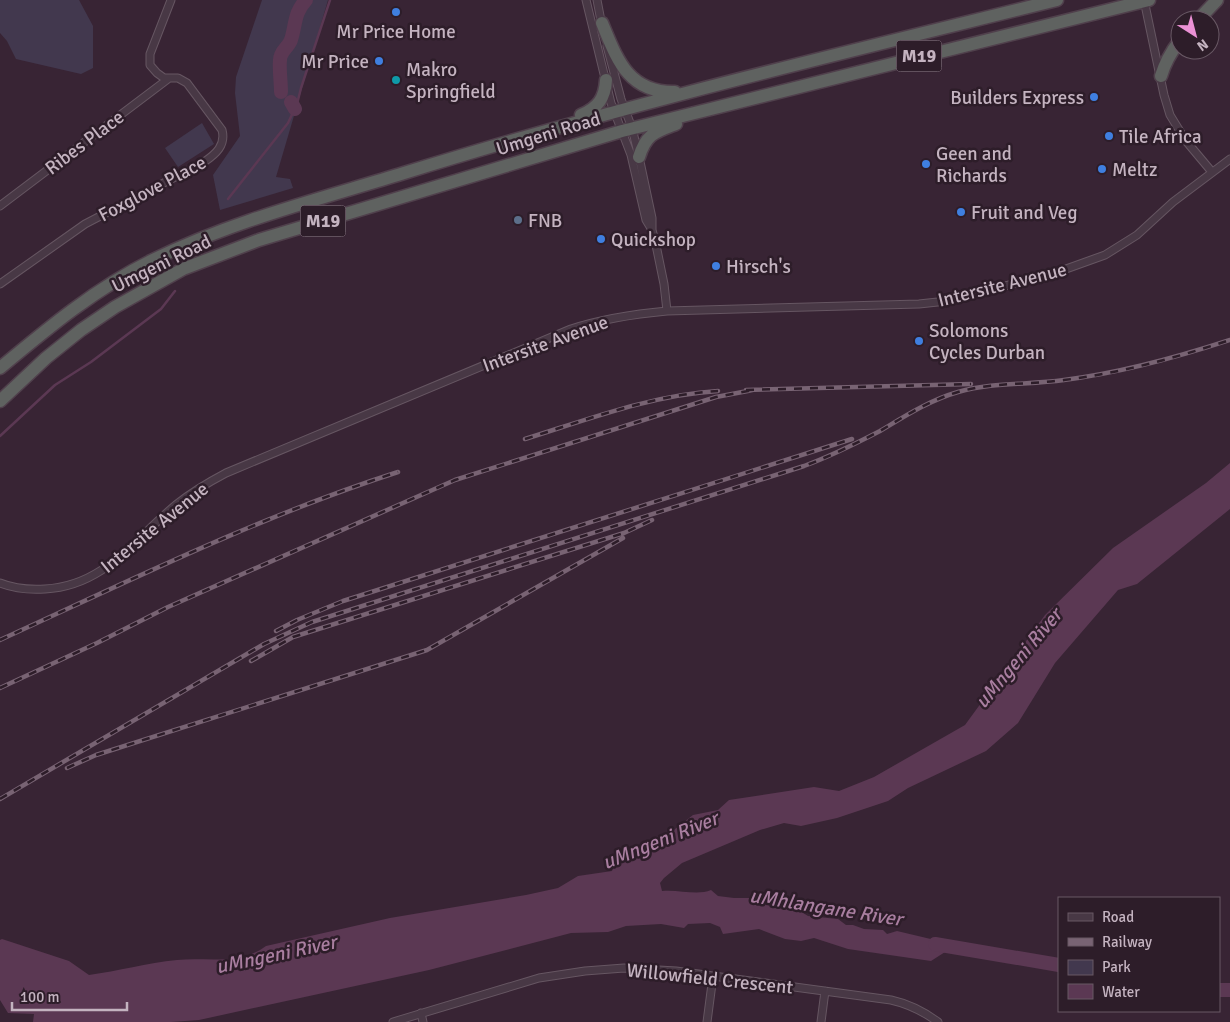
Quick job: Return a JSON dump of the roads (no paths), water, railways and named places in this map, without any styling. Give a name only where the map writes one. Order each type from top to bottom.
[{"type":"highway","name":"Umgeni Road","points":[[0,368],[79,305],[126,275],[187,244],[229,228],[474,151],[619,110],[1057,0]]},
{"type":"highway","name":"Umgeni Road","points":[[0,403],[27,374],[81,330],[114,307],[157,282],[211,257],[259,240],[627,129],[1146,0]]},
{"type":"highway","points":[[1208,10],[1217,0]]},
{"type":"highway","points":[[602,23],[619,63],[633,79],[654,90],[666,92],[692,91]]},
{"type":"highway","points":[[1160,76],[1170,53]]},
{"type":"highway","points":[[564,126],[570,120],[594,108],[601,102],[604,96],[606,80]]},
{"type":"highway","points":[[639,157],[642,146],[651,135],[680,123],[694,112]]},
{"type":"street","name":"Foxglove Place","points":[[0,284],[85,224],[204,162],[217,152],[223,136],[218,124],[187,83],[178,78],[168,79],[156,74],[149,61],[171,0]]},
{"type":"street","points":[[586,0],[606,80],[639,157],[652,218],[652,230],[662,269],[667,311]]},
{"type":"street","points":[[597,0],[619,110]]},
{"type":"street","points":[[1146,0],[1167,107],[1177,129],[1212,172]]},
{"type":"street","name":"Ribes Place","points":[[0,206],[168,79]]},
{"type":"street","points":[[627,129],[646,220],[652,230]]},
{"type":"street","name":"Intersite Avenue","points":[[0,582],[15,588],[31,590],[56,588],[90,578],[107,567],[177,504],[207,483],[571,329],[615,317],[667,311],[919,304],[941,302],[973,295],[1085,263],[1116,249],[1137,235],[1174,202],[1230,159]]},
{"type":"street","name":"Willowfield Crescent","points":[[393,1022],[555,974],[640,968],[892,1000],[910,1005],[928,1014],[938,1022]]},
{"type":"street","points":[[707,1022],[713,976]]},
{"type":"street","points":[[821,1022],[825,991]]},
{"type":"street","points":[[421,1013],[423,1022]]},
{"type":"water","name":"uMngeni River","points":[[1230,463],[1230,509],[1137,584],[1118,590],[1055,663],[1018,723],[986,751],[908,788],[888,801],[837,818],[801,826],[784,823],[760,830],[682,863],[660,883],[662,891],[706,892],[711,890],[718,896],[752,898],[758,903],[800,911],[808,916],[838,919],[846,925],[853,925],[864,929],[883,930],[887,934],[897,931],[956,945],[931,961],[848,949],[814,938],[801,941],[785,939],[759,929],[723,934],[720,927],[710,923],[688,924],[684,928],[661,924],[626,926],[608,932],[571,933],[429,970],[199,1020],[171,1022],[33,1022],[34,1014],[8,1013],[0,1000],[0,940],[2,939],[69,961],[89,975],[177,960],[223,959],[245,956],[266,946],[390,918],[558,888],[578,876],[612,871],[615,861],[656,837],[670,833],[693,815],[718,810],[729,800],[814,787],[839,791],[874,777],[965,725],[1045,615],[1113,548],[1206,483]]},
{"type":"waterway","points":[[281,92],[280,57],[291,40],[297,14],[306,0]]},
{"type":"waterway","points":[[228,199],[288,123],[297,104],[330,0]]},
{"type":"waterway","points":[[291,102],[295,109]]},
{"type":"waterway","points":[[0,436],[55,385],[91,362],[161,309],[175,291]]},
{"type":"waterway","name":"uMhlangane River","points":[[935,944],[1058,965]]},
{"type":"waterway","name":"uMhlangane River","points":[[1220,990],[1230,990]]},
{"type":"railway","points":[[0,799],[264,644],[312,622],[804,466],[861,441],[908,414],[948,395],[997,385],[1051,382],[1127,369],[1230,340]]},
{"type":"railway","points":[[746,390],[971,384]]},
{"type":"railway","points":[[0,688],[97,643],[168,607],[455,480],[716,397],[753,390]]},
{"type":"railway","points":[[525,439],[597,416],[669,397],[718,391]]},
{"type":"railway","points":[[276,631],[343,601],[852,439]]},
{"type":"railway","points":[[0,640],[147,572],[246,529],[296,508],[398,472]]},
{"type":"railway","points":[[251,661],[293,637],[624,533],[652,520]]},
{"type":"railway","points":[[67,768],[96,755],[427,650],[623,538]]},
{"type":"place","name":"Mr Price Home","points":[[396,12]]},
{"type":"place","name":"Mr Price","points":[[379,61]]},
{"type":"place","name":"Makro Springfield","points":[[396,80]]},
{"type":"place","name":"Builders Express","points":[[1094,97]]},
{"type":"place","name":"Tile Africa","points":[[1109,136]]},
{"type":"place","name":"Geen and Richards","points":[[926,164]]},
{"type":"place","name":"Meltz","points":[[1102,169]]},
{"type":"place","name":"Fruit and Veg","points":[[961,212]]},
{"type":"place","name":"FNB","points":[[518,220]]},
{"type":"place","name":"Quickshop","points":[[601,239]]},
{"type":"place","name":"Hirsch's","points":[[716,266]]},
{"type":"place","name":"Solomons Cycles Durban","points":[[919,341]]}]
